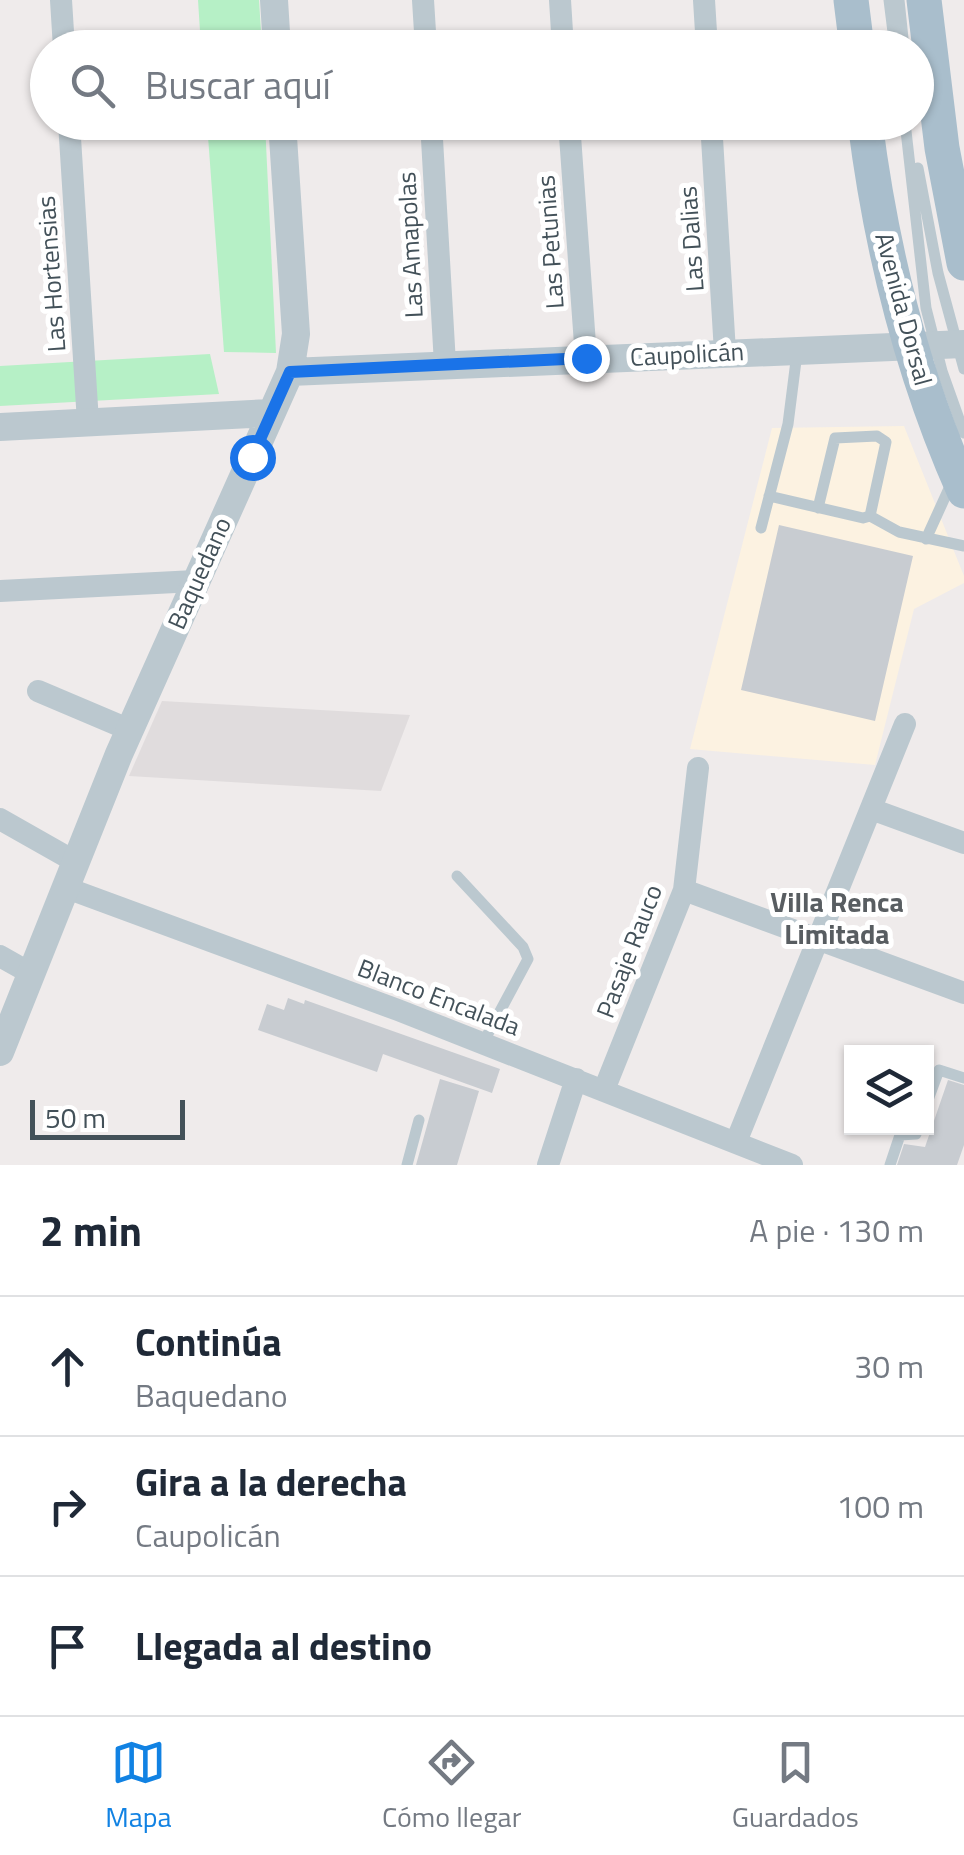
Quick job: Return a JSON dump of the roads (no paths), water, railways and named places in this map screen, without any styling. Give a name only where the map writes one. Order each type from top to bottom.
[{"type":"main road","points":[[851,0],[854,30]]},
{"type":"main road","points":[[924,0],[928,30]]},
{"type":"main road","points":[[934,82],[964,263]]},
{"type":"main road","name":"Avenida Dorsal","points":[[868,140],[885,244],[946,350],[960,482]]},
{"type":"street","points":[[61,0],[63,30]]},
{"type":"street","points":[[274,0],[276,30]]},
{"type":"street","points":[[423,0],[425,30]]},
{"type":"street","points":[[560,0],[562,30]]},
{"type":"street","points":[[704,0],[706,30]]},
{"type":"street","name":"Las Hortensias","points":[[70,140],[88,422]]},
{"type":"street","name":"Baquedano","points":[[0,1052],[130,730],[290,372],[296,334],[283,140]]},
{"type":"street","name":"Las Amapolas","points":[[431,140],[445,364]]},
{"type":"street","name":"Las Petunias","points":[[570,140],[586,358]]},
{"type":"street","name":"Las Dalias","points":[[713,140],[726,352]]},
{"type":"street","name":"Caupolicán","points":[[290,372],[798,348],[946,350]]},
{"type":"street","points":[[0,427],[272,413]]},
{"type":"street","points":[[0,591],[195,582]]},
{"type":"street","points":[[38,691],[130,730]]},
{"type":"street","points":[[736,1142],[906,724]]},
{"type":"street","name":"Pasaje Rauco","points":[[604,1090],[684,890],[698,768]]},
{"type":"street","points":[[870,809],[964,843]]},
{"type":"street","name":"Blanco Encalada","points":[[0,820],[69,874],[792,1165]]},
{"type":"street","points":[[684,890],[964,993]]},
{"type":"street","points":[[0,956],[30,973]]},
{"type":"street","points":[[548,1165],[576,1079]]},
{"type":"lane","points":[[890,0],[893,30]]},
{"type":"lane","points":[[899,0],[902,30]]},
{"type":"lane","points":[[910,140],[922,283],[946,350]]},
{"type":"lane","points":[[911,140],[946,350],[964,433]]},
{"type":"lane","points":[[761,528],[788,424],[798,348]]},
{"type":"lane","points":[[818,508],[836,438],[876,436],[886,442],[870,516]]},
{"type":"lane","points":[[926,539],[960,482]]},
{"type":"lane","points":[[769,496],[863,518],[870,516]]},
{"type":"lane","points":[[870,516],[885,527],[964,546]]},
{"type":"lane","points":[[457,876],[522,947],[528,959],[483,1043]]},
{"type":"lane","points":[[934,1085],[940,1070],[964,1078]]},
{"type":"lane","points":[[406,1165],[419,1120]]},
{"type":"lane","points":[[890,1165],[900,1136],[908,1135]]},
{"type":"district","name":"Villa Renca Limitada","points":[[837,918]]}]
